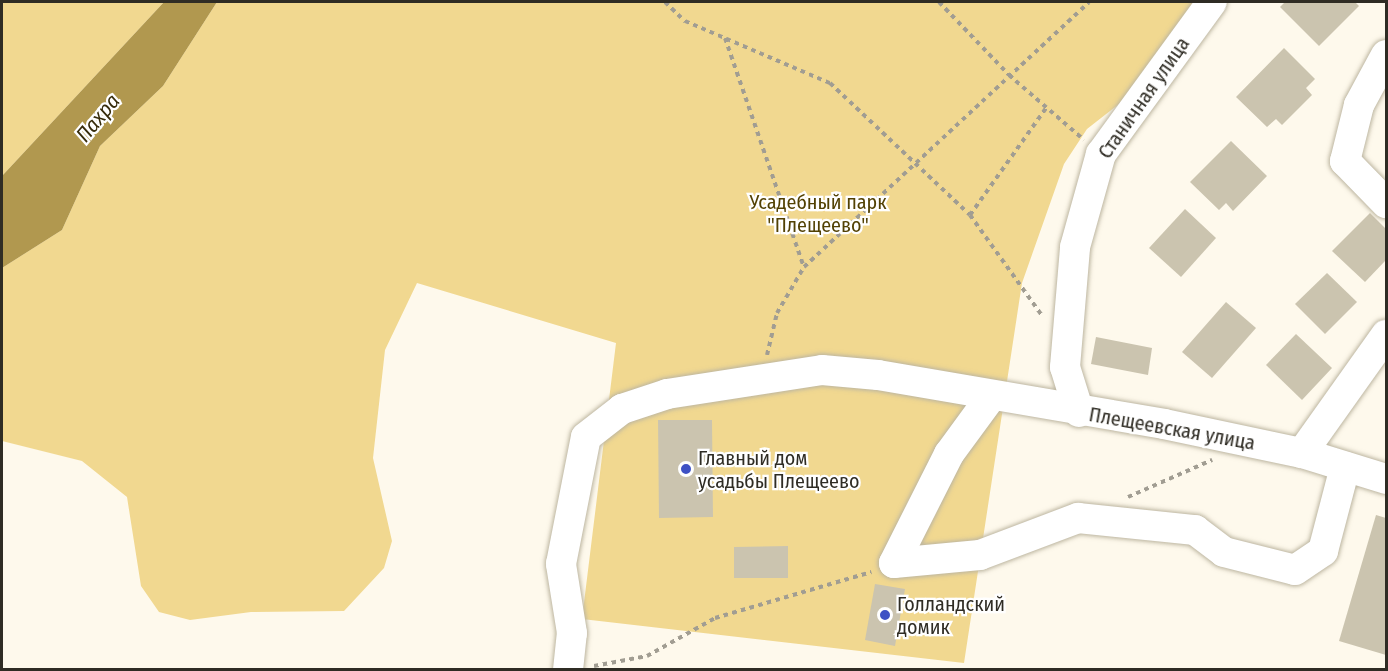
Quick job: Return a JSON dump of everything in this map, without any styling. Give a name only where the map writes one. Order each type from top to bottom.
[{"type":"street","name":"Станичная улица","points":[[1079,412],[1065,367],[1075,247],[1101,154],[1212,2]]},
{"type":"street","points":[[1386,55],[1359,105],[1346,161],[1386,203]]},
{"type":"street","points":[[1302,453],[1386,335]]},
{"type":"street","name":"Плещеевская улица","points":[[568,669],[572,633],[561,564],[586,437],[622,409],[667,394],[822,370],[878,375],[953,392],[1079,412],[1302,453],[1386,479]]},
{"type":"street","points":[[894,563],[949,454],[990,398]]},
{"type":"street","points":[[894,563],[980,555],[1078,518],[1195,530],[1224,552],[1295,570],[1323,551],[1345,467]]},
{"type":"path","points":[[665,2],[685,21],[830,83],[916,161],[970,215],[1047,322]]},
{"type":"path","points":[[939,2],[1009,75],[1101,154]]},
{"type":"path","points":[[761,379],[777,313],[804,267],[1089,2]]},
{"type":"path","points":[[725,38],[804,267]]},
{"type":"path","points":[[970,215],[1046,108]]},
{"type":"path","points":[[1118,501],[1250,443]]},
{"type":"path","points":[[583,669],[647,656],[715,618],[894,563]]},
{"type":"green space","points":[[2,2],[164,2],[2,176]]},
{"type":"green space","name":"Усадебный парк \"Плещеево\"","points":[[217,2],[1222,2],[1202,39],[1087,129],[1064,164],[1022,283],[964,663],[582,619],[616,343],[417,283],[385,350],[373,458],[392,541],[384,568],[344,611],[251,612],[190,620],[159,612],[141,586],[127,497],[82,461],[2,441],[2,268],[62,230],[100,146],[163,86]]},
{"type":"water","name":"Пахра","points":[[164,2],[217,2],[163,86],[100,146],[62,230],[2,268],[2,176]]},
{"type":"building","points":[[1285,2],[1355,2],[1359,6],[1319,46],[1280,7]]},
{"type":"building","points":[[1284,48],[1315,79],[1306,88],[1312,95],[1282,125],[1276,119],[1267,127],[1236,97]]},
{"type":"building","points":[[1231,141],[1267,176],[1233,211],[1226,203],[1219,210],[1190,182]]},
{"type":"building","points":[[1185,209],[1216,238],[1181,277],[1149,248]]},
{"type":"building","points":[[1370,213],[1386,229],[1386,260],[1365,282],[1332,251]]},
{"type":"building","points":[[1327,273],[1357,302],[1325,334],[1295,304]]},
{"type":"building","points":[[1226,302],[1256,328],[1212,378],[1182,352]]},
{"type":"building","points":[[1296,334],[1332,368],[1302,400],[1266,365]]},
{"type":"building","points":[[1096,337],[1152,348],[1148,375],[1091,364]]},
{"type":"building","name":"Главный дом усадьбы Плещеево","points":[[658,420],[712,420],[713,517],[659,518]]},
{"type":"building","points":[[1376,515],[1386,518],[1386,655],[1339,641]]},
{"type":"building","points":[[788,546],[788,578],[734,578],[734,547]]},
{"type":"building","name":"Голландский домик","points":[[875,584],[905,589],[895,646],[865,640]]},
{"type":"place","name":"Главный дом усадьбы Плещеево","points":[[686,469]]},
{"type":"place","name":"Голландский домик","points":[[885,615]]}]
